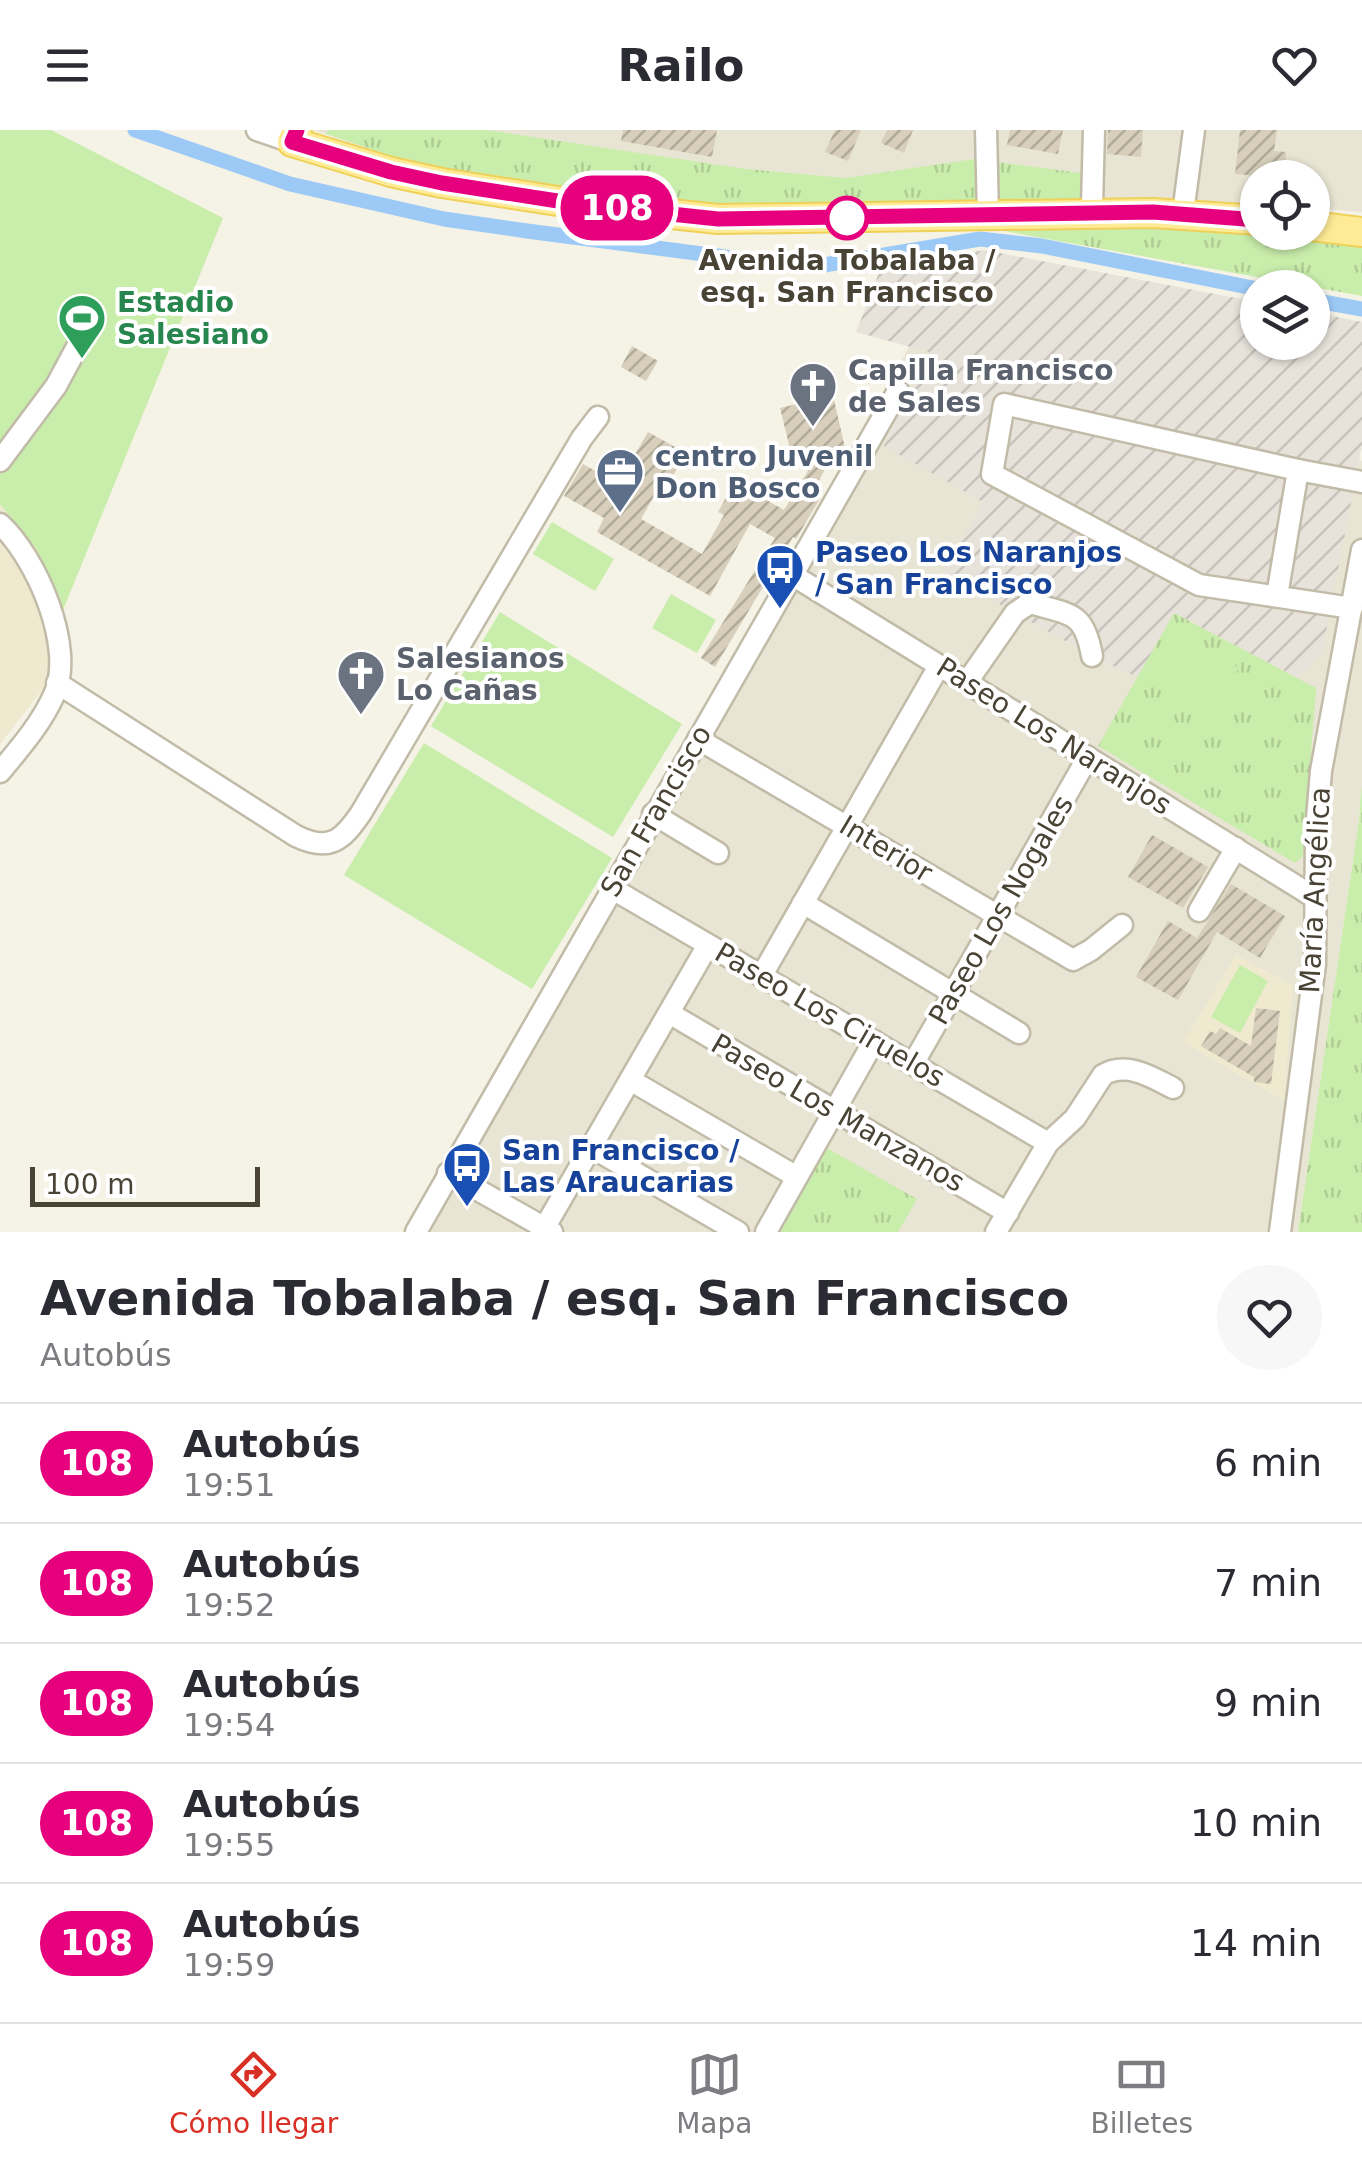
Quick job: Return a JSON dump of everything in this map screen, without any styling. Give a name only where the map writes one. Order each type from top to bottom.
[{"type":"main road","points":[[295,136],[427,180],[596,206],[738,220],[1183,213],[1240,218]]},
{"type":"main road","points":[[1330,228],[1362,232]]},
{"type":"street","points":[[257,130],[295,136]]},
{"type":"street","points":[[986,130],[988,216]]},
{"type":"street","points":[[1092,206],[1094,130]]},
{"type":"street","points":[[1183,213],[1194,130]]},
{"type":"street","points":[[0,460],[56,386],[84,334]]},
{"type":"street","name":"San Francisco","points":[[416,1232],[898,391]]},
{"type":"street","points":[[1352,608],[1199,585],[992,474],[1004,404],[1362,482]]},
{"type":"street","points":[[57,683],[296,836],[322,845],[342,838],[361,813],[582,438],[598,418]]},
{"type":"street","points":[[1277,596],[1298,470]]},
{"type":"street","points":[[0,524],[12,535],[48,598],[61,654],[56,692],[27,739],[0,772]]},
{"type":"street","name":"María Angélica","points":[[1280,1232],[1315,964],[1316,830],[1323,753],[1362,550]]},
{"type":"street","name":"Paseo Los Naranjos","points":[[794,576],[1314,897]]},
{"type":"street","points":[[967,682],[1015,613],[1030,604],[1073,616],[1088,629],[1092,656]]},
{"type":"street","points":[[762,976],[939,666]]},
{"type":"street","name":"Interior","points":[[698,738],[1073,960],[1122,925]]},
{"type":"street","name":"Paseo Los Nogales","points":[[913,1064],[1088,757]]},
{"type":"street","points":[[653,814],[718,854]]},
{"type":"street","points":[[1199,911],[1236,848]]},
{"type":"street","name":"Paseo Los Ciruelos","points":[[611,888],[1048,1143]]},
{"type":"street","points":[[803,903],[1019,1033]]},
{"type":"street","points":[[448,1173],[546,1231],[708,944]]},
{"type":"street","name":"Paseo Los Manzanos","points":[[668,1014],[1008,1213]]},
{"type":"street","points":[[766,1232],[874,1041]]},
{"type":"street","points":[[996,1232],[1048,1143],[1075,1118],[1108,1071],[1141,1072],[1174,1088]]},
{"type":"street","points":[[630,1080],[797,1178]]},
{"type":"street","points":[[591,1147],[738,1232]]},
{"type":"shaded area","points":[[313,130],[1362,130],[1362,212],[1330,209],[1330,160],[1240,160],[1240,203],[822,210],[427,168]]},
{"type":"shaded area","points":[[984,250],[1240,299],[1240,360],[1330,360],[1330,315],[1362,322],[1362,445],[1322,653],[1298,678],[1174,614],[1139,678],[942,572],[983,502],[884,446],[929,352],[856,332],[880,270]]},
{"type":"shaded area","points":[[910,345],[1362,461],[1359,820],[1298,1232],[409,1232]]},
{"type":"shaded area","points":[[0,504],[36,548],[63,610],[43,689],[0,744]]},
{"type":"shaded area","points":[[1236,955],[1293,985],[1284,1101],[1183,1042]]},
{"type":"green space","name":"Estadio Salesiano","points":[[0,130],[51,130],[223,218],[63,610],[36,548],[0,504]]},
{"type":"green space","points":[[328,130],[487,130],[746,169],[846,178],[974,159],[1088,174],[1088,206],[725,209],[427,168],[326,134]]},
{"type":"green space","points":[[1152,218],[1240,230],[1240,250],[1330,250],[1330,237],[1362,239],[1362,296],[1330,290],[1330,270],[1240,270],[1240,274],[982,227]]},
{"type":"green space","points":[[552,522],[614,559],[595,591],[533,554]]},
{"type":"green space","points":[[671,594],[716,620],[697,653],[652,628]]},
{"type":"green space","points":[[500,612],[682,724],[613,837],[431,726]]},
{"type":"green space","points":[[1174,613],[1316,688],[1303,856],[1295,863],[1098,746]]},
{"type":"green space","points":[[1179,632],[1239,668],[1217,706],[1156,670]]},
{"type":"green space","points":[[424,743],[612,858],[532,989],[344,875]]},
{"type":"green space","points":[[1362,782],[1362,1232],[1298,1232],[1359,820]]},
{"type":"green space","points":[[1240,965],[1268,981],[1240,1033],[1211,1017]]},
{"type":"green space","points":[[827,1148],[917,1199],[898,1232],[779,1232]]},
{"type":"building","points":[[623,130],[717,130],[712,157],[621,141]]},
{"type":"building","points":[[835,130],[861,130],[848,161],[825,152]]},
{"type":"building","points":[[887,130],[913,130],[904,153],[881,143]]},
{"type":"building","points":[[1010,130],[1063,130],[1058,154],[1007,145]]},
{"type":"building","points":[[1108,130],[1143,130],[1141,157],[1107,154]]},
{"type":"building","points":[[1240,130],[1277,130],[1274,151],[1286,152],[1285,160],[1240,160],[1240,174],[1235,174]]},
{"type":"building","points":[[632,346],[658,361],[646,381],[621,367]]},
{"type":"building","points":[[833,395],[845,448],[835,450],[813,492],[821,497],[715,667],[701,658],[775,538],[750,524],[710,596],[597,532],[604,518],[564,496],[583,464],[618,484],[648,432],[686,453],[669,483],[662,482],[641,519],[702,554],[724,515],[718,512],[735,482],[784,510],[808,471],[804,469],[812,454],[793,461],[780,408]]},
{"type":"building","points":[[1152,835],[1208,867],[1183,908],[1128,877]]},
{"type":"building","points":[[1231,884],[1285,916],[1260,958],[1217,932],[1178,1000],[1136,977],[1168,921],[1197,938]]},
{"type":"building","points":[[1256,1008],[1280,1011],[1271,1084],[1254,1082],[1254,1077],[1201,1046],[1210,1031],[1216,1034],[1220,1028],[1251,1046]]},
{"type":"waterway","points":[[135,130],[290,184],[444,219],[527,231],[772,263],[824,265],[980,239],[1042,246],[1240,285]]},
{"type":"waterway","points":[[1330,303],[1362,309]]},
{"type":"bus line","name":"108","points":[[297,130],[292,142],[412,177],[577,204],[718,219],[1153,212],[1240,218]]},
{"type":"place","name":"Avenida Tobalaba / esq. San Francisco","points":[[847,218]]},
{"type":"place","name":"Estadio Salesiano","points":[[82,360]]},
{"type":"place","name":"Capilla Francisco de Sales","points":[[813,428]]},
{"type":"place","name":"centro Juvenil Don Bosco","points":[[620,514]]},
{"type":"place","name":"Paseo Los Naranjos / San Francisco","points":[[780,610]]},
{"type":"place","name":"Salesianos Lo Cañas","points":[[361,716]]},
{"type":"place","name":"San Francisco / Las Araucarias","points":[[467,1208]]}]
